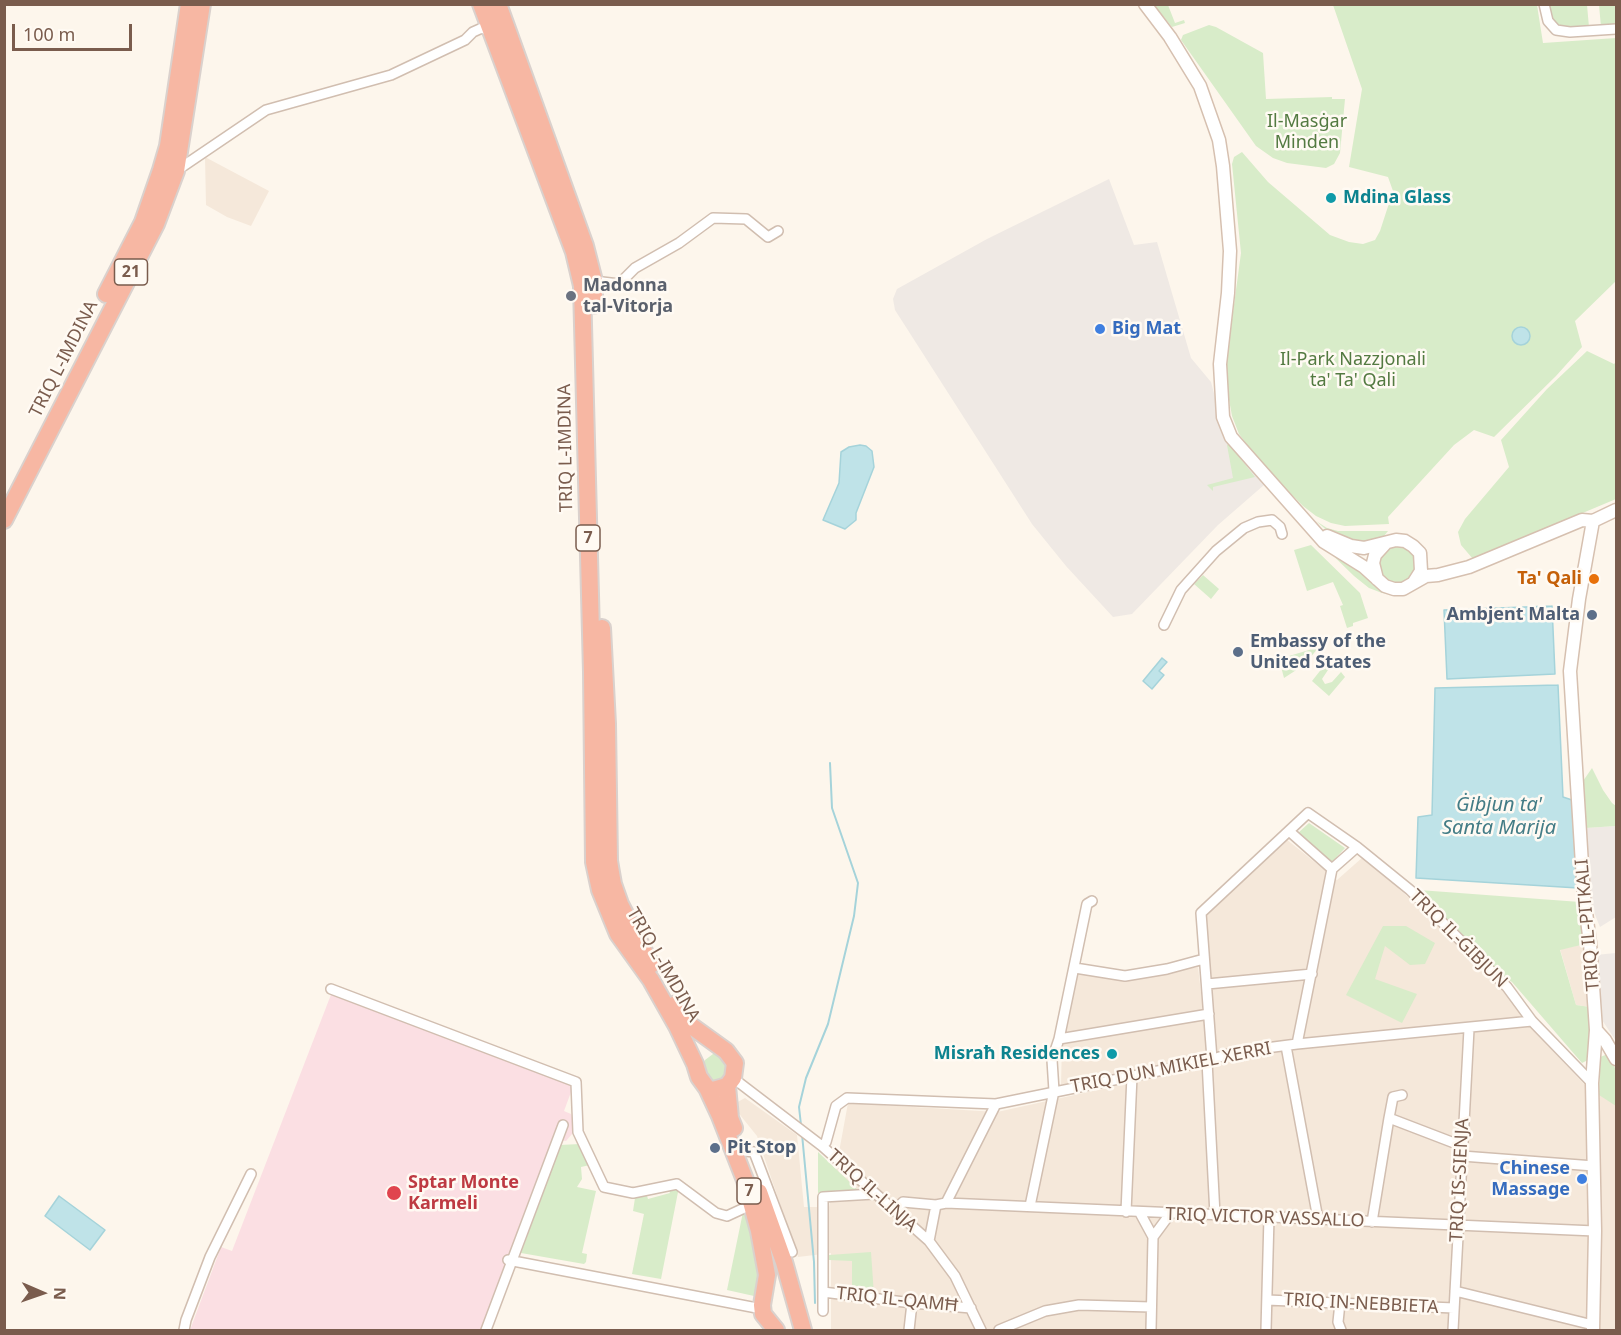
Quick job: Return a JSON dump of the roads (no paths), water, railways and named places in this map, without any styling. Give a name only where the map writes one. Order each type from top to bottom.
[{"type":"highway","name":"TRIQ L-IMDINA","points":[[4,496],[143,222],[168,146],[189,4]]},
{"type":"highway","name":"TRIQ L-IMDINA","points":[[4,520],[156,224],[176,171],[202,4]]},
{"type":"highway","name":"TRIQ L-IMDINA","points":[[481,4],[574,252],[582,286],[592,672],[594,862],[600,890],[618,934],[651,980],[695,1064],[745,1180],[753,1204],[767,1275],[767,1316]]},
{"type":"highway","name":"TRIQ L-IMDINA","points":[[498,4],[585,246],[594,281],[597,502],[608,724],[609,861],[613,884],[620,904],[652,968],[690,1025],[731,1056],[735,1063],[730,1082],[730,1118],[777,1227],[795,1303],[804,1330]]},
{"type":"highway","points":[[695,1064],[708,1049],[720,1048]]},
{"type":"highway","points":[[707,1088],[713,1090],[730,1082]]},
{"type":"highway","points":[[778,1291],[786,1292],[795,1303],[796,1315],[789,1323],[778,1326],[767,1316],[769,1294],[778,1291]]},
{"type":"main road","points":[[1145,4],[1170,37],[1200,86],[1219,140],[1230,251],[1220,364],[1224,417],[1231,437],[1324,542],[1364,567],[1378,580],[1394,589],[1403,589],[1426,576],[1469,567],[1582,520],[1593,521],[1617,510]]},
{"type":"main road","name":"TRIQ IL-PITKALI","points":[[1593,521],[1577,610],[1570,671],[1584,897],[1590,943],[1596,1030],[1592,1083],[1595,1231],[1593,1328]]},
{"type":"main road","points":[[1311,526],[1320,533],[1351,546],[1364,548],[1396,540],[1405,541],[1420,553],[1421,572],[1412,585]]},
{"type":"main road","points":[[1378,580],[1373,563],[1380,547],[1387,542]]},
{"type":"main road","points":[[1421,560],[1439,570],[1452,572]]},
{"type":"main road","points":[[1596,1030],[1617,1059]]},
{"type":"street","points":[[1544,4],[1548,21],[1556,30],[1570,32],[1617,29]]},
{"type":"street","points":[[176,171],[266,110],[390,75],[465,39],[482,28],[491,32]]},
{"type":"street","points":[[594,281],[619,284],[635,268],[679,243],[713,218],[746,219],[768,237],[778,231]]},
{"type":"street","points":[[1164,625],[1181,590],[1216,551],[1244,528],[1258,522],[1272,520],[1280,527],[1282,534]]},
{"type":"street","name":"TRIQ IL-ĠIBJUN","points":[[1289,831],[1308,813],[1357,847],[1410,890],[1507,987],[1532,1022],[1592,1083]]},
{"type":"street","points":[[1215,1215],[1209,1014],[1201,913],[1289,831],[1332,869]]},
{"type":"street","points":[[1298,1044],[1332,869],[1357,847]]},
{"type":"street","points":[[1030,1206],[1054,1091],[1052,1060],[1059,1040],[1087,904],[1092,902]]},
{"type":"street","points":[[1075,968],[1125,976],[1167,969],[1204,958]]},
{"type":"street","points":[[1207,984],[1312,974]]},
{"type":"street","points":[[331,989],[576,1082],[578,1132],[603,1187],[633,1193],[676,1184],[716,1214],[728,1216],[753,1204]]},
{"type":"street","points":[[1059,1040],[1209,1014]]},
{"type":"street","name":"TRIQ DUN MIKIEL XERRI","points":[[822,1146],[826,1142],[836,1106],[847,1098],[996,1104],[1210,1060],[1235,1052],[1532,1022]]},
{"type":"street","name":"TRIQ IS-SIENJA","points":[[1453,1330],[1469,1029]]},
{"type":"street","points":[[1286,1046],[1318,1219]]},
{"type":"street","points":[[1125,1212],[1132,1076]]},
{"type":"street","name":"TRIQ IL-LINJA","points":[[730,1082],[822,1146],[929,1241],[955,1276],[981,1330]]},
{"type":"street","points":[[1372,1222],[1393,1096],[1402,1095]]},
{"type":"street","points":[[946,1203],[996,1104]]},
{"type":"street","points":[[1389,1118],[1462,1151],[1594,1166]]},
{"type":"street","points":[[486,1330],[563,1125]]},
{"type":"street","points":[[184,1330],[210,1257],[251,1174]]},
{"type":"street","points":[[823,1311],[823,1197],[874,1194]]},
{"type":"street","name":"TRIQ VICTOR VASSALLO","points":[[895,1210],[903,1202],[936,1205],[946,1203],[1595,1231]]},
{"type":"street","points":[[929,1241],[936,1205]]},
{"type":"street","points":[[1140,1213],[1153,1237],[1151,1330]]},
{"type":"street","points":[[1153,1237],[1170,1214]]},
{"type":"street","points":[[1266,1330],[1269,1217]]},
{"type":"street","points":[[777,1227],[792,1252]]},
{"type":"street","points":[[510,1261],[767,1316]]},
{"type":"street","points":[[1455,1291],[1593,1328]]},
{"type":"street","name":"TRIQ IL-QAMĦ","points":[[823,1292],[971,1308]]},
{"type":"street","name":"TRIQ IN-NEBBIETA","points":[[1267,1300],[1454,1308]]},
{"type":"street","points":[[909,1330],[912,1303]]},
{"type":"street","points":[[1340,1303],[1338,1322],[1341,1330]]},
{"type":"street","points":[[999,1330],[1045,1311],[1079,1305],[1151,1307]]},
{"type":"water","points":[[1521,327],[1527,330],[1530,336],[1527,342],[1521,345],[1515,342],[1512,336],[1515,330]]},
{"type":"water","points":[[860,445],[872,451],[874,467],[856,513],[856,520],[845,529],[823,520],[839,483],[841,452],[849,447]]},
{"type":"water","points":[[1552,606],[1555,674],[1447,679],[1444,610]]},
{"type":"water","points":[[1162,658],[1167,662],[1159,671],[1164,675],[1152,689],[1143,681]]},
{"type":"water","name":"Ġibjun ta' Santa Marija","points":[[1558,685],[1563,797],[1572,800],[1578,888],[1416,878],[1418,817],[1432,815],[1435,688]]},
{"type":"water","points":[[59,1196],[105,1230],[90,1250],[45,1216]]},
{"type":"waterway","points":[[801,1125],[799,1107],[806,1078],[828,1024],[854,916],[858,883],[832,808],[830,763]]},
{"type":"waterway","points":[[802,1134],[814,1262],[815,1303]]},
{"type":"place","name":"Mdina Glass","points":[[1331,198]]},
{"type":"place","name":"Madonna tal-Vitorja","points":[[571,296]]},
{"type":"place","name":"Big Mat","points":[[1100,329]]},
{"type":"place","name":"Ta' Qali","points":[[1594,579]]},
{"type":"place","name":"Ambjent Malta","points":[[1592,615]]},
{"type":"place","name":"Embassy of the United States","points":[[1238,652]]},
{"type":"place","name":"Misraħ Residences","points":[[1112,1054]]},
{"type":"place","name":"Pit Stop","points":[[715,1148]]},
{"type":"place","name":"Chinese Massage","points":[[1582,1179]]},
{"type":"place","name":"Sptar Monte Karmeli","points":[[394,1193]]},
{"type":"park label","name":"Il-Masġar Minden","points":[[1307,132]]},
{"type":"park label","name":"Il-Park Nazzjonali ta' Ta' Qali","points":[[1353,370]]}]
